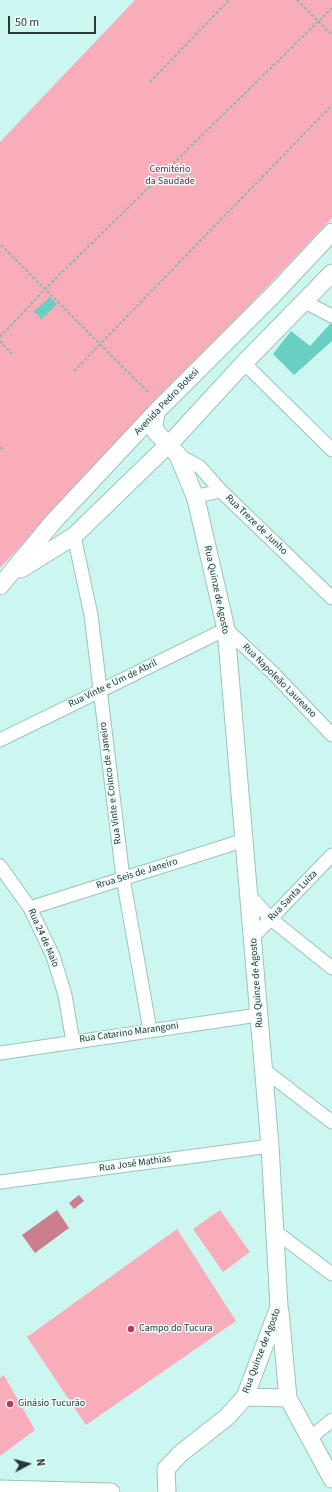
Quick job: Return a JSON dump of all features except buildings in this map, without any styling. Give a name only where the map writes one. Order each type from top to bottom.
[{"type":"main road","name":"Avenida Pedro Botesi","points":[[4,581],[54,521],[156,412],[274,294],[332,232]]},
{"type":"main road","name":"Avenida Pedro Botesi","points":[[4,581],[74,536],[173,450],[244,363],[332,273]]},
{"type":"main road","points":[[274,294],[303,301]]},
{"type":"main road","name":"Rua Quinze de Agosto","points":[[156,412],[154,426],[156,432],[173,450],[196,499],[226,629],[234,739],[245,840],[258,1015],[270,1146],[279,1307],[245,1397],[227,1417],[180,1454],[166,1469],[167,1492]]},
{"type":"main road","points":[[279,1307],[288,1398],[332,1479]]},
{"type":"main road","points":[[245,1397],[288,1398]]},
{"type":"main road","points":[[0,1489],[111,1492]]},
{"type":"street","points":[[303,301],[332,316]]},
{"type":"street","points":[[244,363],[332,450]]},
{"type":"street","name":"Rua Treze de Junho","points":[[173,450],[200,467],[221,491],[332,598]]},
{"type":"street","points":[[196,499],[202,495],[221,491]]},
{"type":"street","name":"Rua Vinte e Coinco de Janeiro","points":[[74,536],[91,615],[123,878],[150,1030]]},
{"type":"street","name":"Rua Vinte e Um de Abril","points":[[0,740],[226,629]]},
{"type":"street","name":"Rua Napoleão Laureano","points":[[226,629],[273,673],[332,735]]},
{"type":"street","name":"Rrua Seis de Janeiro","points":[[30,908],[245,840]]},
{"type":"street","name":"Rua Santa Luiza","points":[[253,937],[332,856]]},
{"type":"street","name":"Rua 24 de Maio","points":[[0,866],[30,908],[53,956],[65,994],[73,1042]]},
{"type":"street","points":[[249,895],[271,919],[332,968]]},
{"type":"street","name":"Rua Catarino Marangoni","points":[[0,1052],[258,1015]]},
{"type":"street","points":[[264,1070],[332,1122]]},
{"type":"street","name":"Rua José Mathias","points":[[0,1182],[270,1146]]},
{"type":"street","points":[[276,1232],[332,1274]]},
{"type":"street","points":[[310,1438],[332,1420]]},
{"type":"path","points":[[150,82],[229,0]]},
{"type":"path","points":[[296,0],[332,35]]},
{"type":"path","points":[[0,337],[46,288],[332,8]]},
{"type":"path","points":[[74,371],[332,105]]},
{"type":"path","points":[[1,245],[46,288],[150,393]]},
{"type":"path","points":[[0,341],[13,355]]},
{"type":"path","points":[[0,447],[4,450]]},
{"type":"green space","name":"Cemitério da Saudade","points":[[135,0],[332,0],[332,218],[0,568],[0,142]]},
{"type":"green space","points":[[220,1210],[250,1252],[223,1272],[193,1229]]},
{"type":"green space","name":"Campo do Tucura","points":[[177,1229],[236,1321],[86,1425],[27,1337]]},
{"type":"green space","name":"Ginásio Tucurão","points":[[4,1375],[35,1430],[0,1456],[0,1378]]},
{"type":"shaded area","points":[[79,1195],[84,1201],[74,1209],[69,1203]]},
{"type":"shaded area","points":[[57,1210],[69,1228],[35,1253],[22,1235]]},
{"type":"place","name":"Campo do Tucura","points":[[131,1329]]},
{"type":"place","name":"Ginásio Tucurão","points":[[10,1404]]}]
